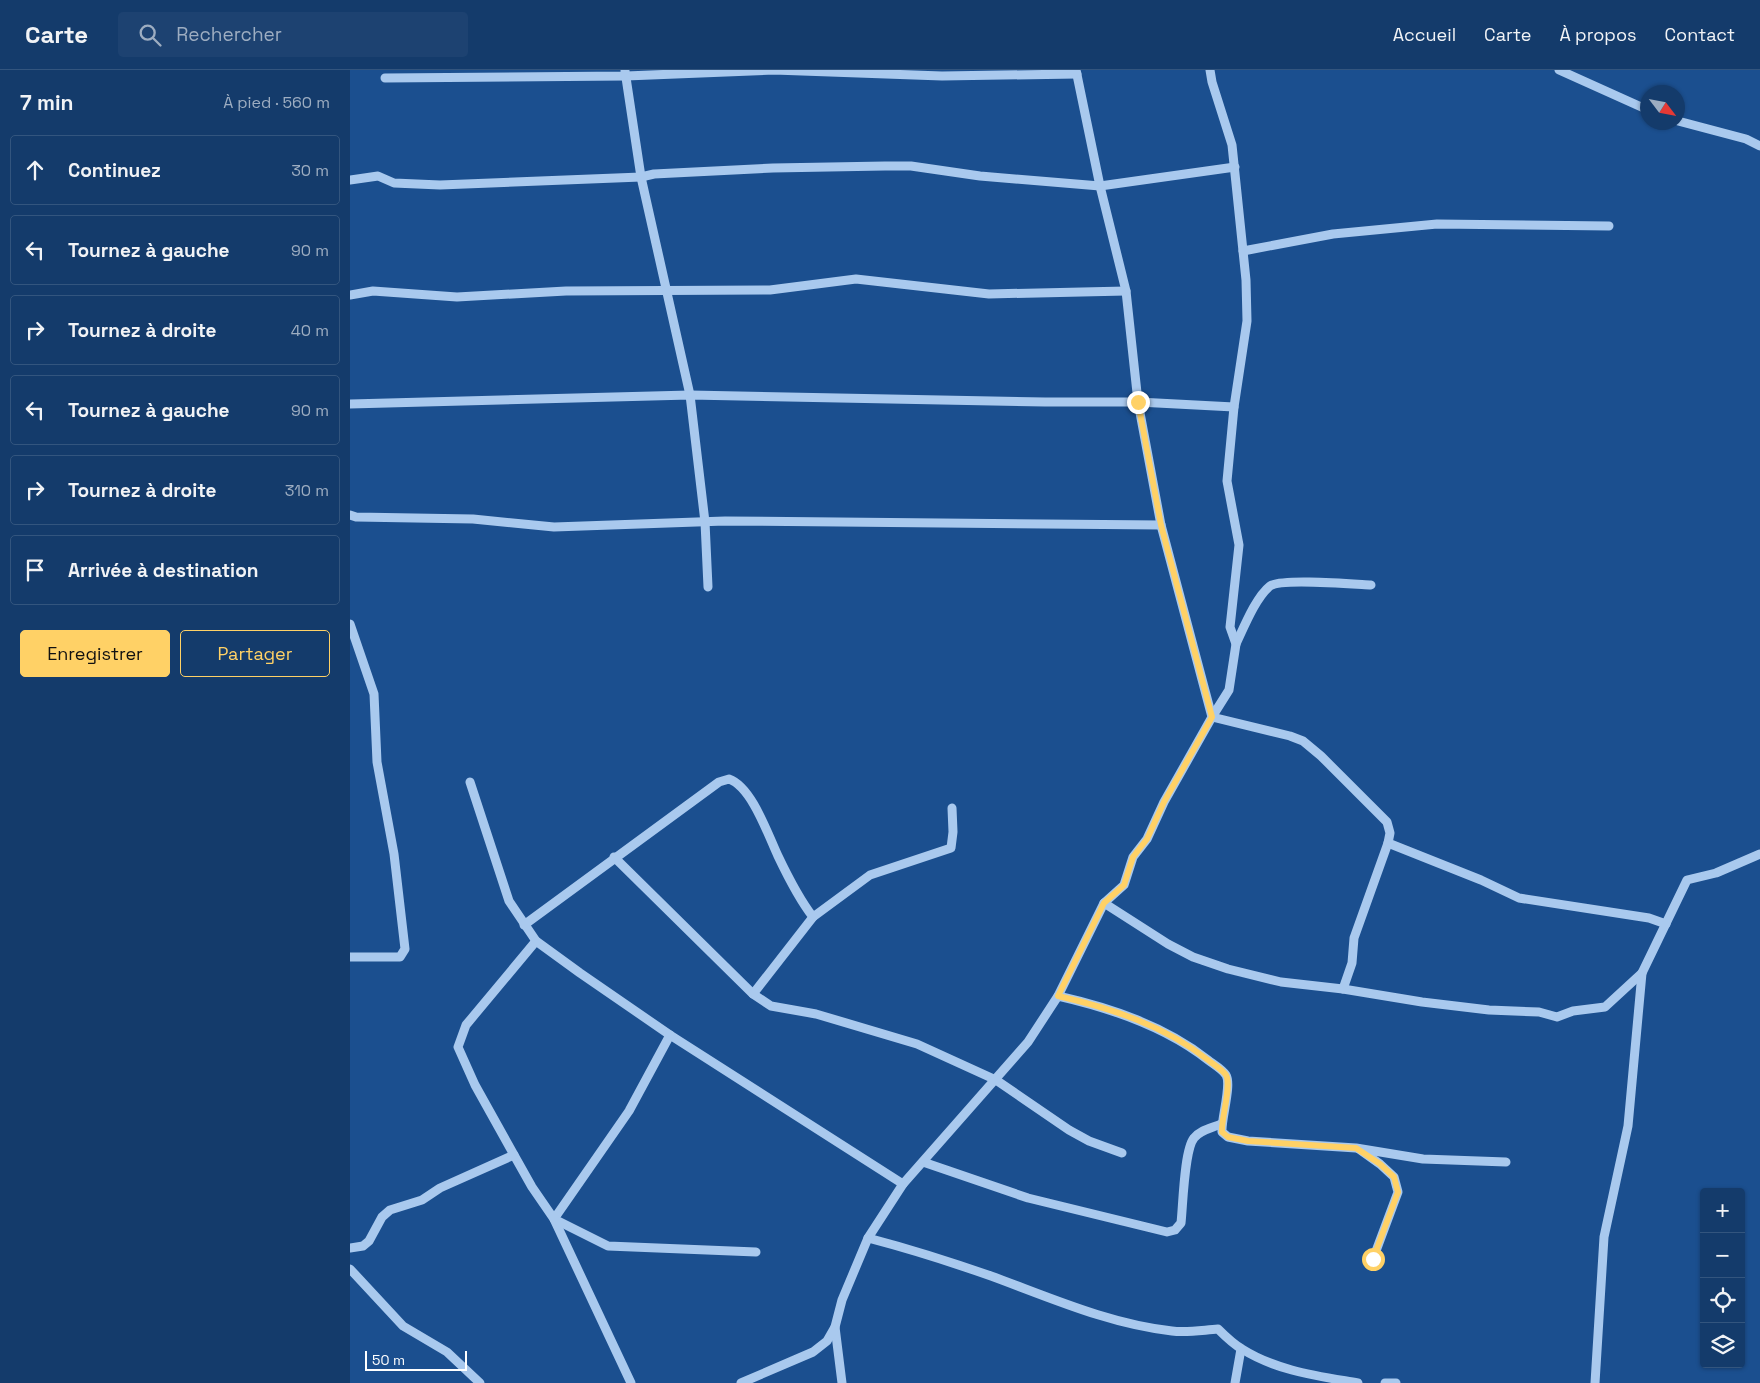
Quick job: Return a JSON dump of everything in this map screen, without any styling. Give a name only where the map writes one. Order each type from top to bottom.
[{"type":"street","points":[[385,78],[774,70],[942,76],[1077,72],[1100,186],[1126,291],[1138,402],[1161,525],[1212,717]]},
{"type":"street","points":[[1210,70],[1232,145],[1248,321],[1234,407],[1227,481],[1239,545],[1230,627],[1236,644]]},
{"type":"street","points":[[1559,70],[1640,106]]},
{"type":"street","points":[[625,73],[641,177],[690,396],[705,522],[708,587]]},
{"type":"street","points":[[1685,123],[1746,139],[1760,146]]},
{"type":"street","points":[[350,180],[378,176],[394,183],[440,185],[641,177],[654,174],[773,168],[911,166],[980,176],[1100,186],[1235,167]]},
{"type":"street","points":[[1243,251],[1333,234],[1437,224],[1609,226]]},
{"type":"street","points":[[350,295],[373,291],[457,298],[566,291],[666,289],[770,290],[856,279],[989,294],[1126,291]]},
{"type":"street","points":[[350,404],[690,396],[1138,402],[1234,407]]},
{"type":"street","points":[[350,515],[473,519],[554,527],[705,522],[1161,525]]},
{"type":"street","points":[[740,1383],[813,1352],[827,1341],[835,1327],[842,1300],[868,1238],[904,1184],[1028,1042],[1058,996],[1104,903],[1124,885],[1133,857],[1147,839],[1164,802],[1229,690],[1236,644],[1260,597],[1271,585],[1286,582],[1371,585]]},
{"type":"street","points":[[350,624],[374,694],[377,762],[394,854],[404,949],[400,957],[350,957]]},
{"type":"street","points":[[1212,717],[1290,736],[1303,741],[1321,756],[1387,822],[1390,833],[1388,843],[1354,938],[1352,963],[1343,989]]},
{"type":"street","points":[[524,925],[614,857],[719,782],[729,779],[738,782],[759,815],[804,905],[813,917]]},
{"type":"street","points":[[470,782],[509,901],[536,941],[670,1034],[904,1184]]},
{"type":"street","points":[[753,994],[813,917],[870,875],[951,848],[953,832],[952,808]]},
{"type":"street","points":[[1388,843],[1481,880],[1519,898],[1649,918],[1666,924]]},
{"type":"street","points":[[1595,1383],[1604,1237],[1628,1126],[1642,973],[1687,880],[1716,873],[1760,854]]},
{"type":"street","points":[[614,857],[753,994],[771,1006],[816,1014],[917,1044],[996,1080],[1069,1130],[1089,1141],[1122,1154]]},
{"type":"street","points":[[1104,903],[1168,944],[1193,957],[1228,968],[1281,982],[1343,989],[1422,1002],[1489,1010],[1539,1012],[1557,1017],[1573,1011],[1605,1007],[1642,973]]},
{"type":"street","points":[[536,941],[466,1025],[458,1047],[475,1085],[514,1155],[532,1187],[554,1218],[631,1383]]},
{"type":"street","points":[[1058,996],[1083,1002],[1147,1023],[1194,1049],[1226,1076],[1228,1083],[1221,1124],[1222,1132],[1228,1137],[1248,1141],[1356,1148],[1423,1160],[1506,1162]]},
{"type":"street","points":[[554,1218],[628,1111],[670,1034]]},
{"type":"street","points":[[923,1162],[1028,1198],[1167,1232],[1175,1230],[1181,1223],[1190,1143],[1194,1137],[1203,1131],[1221,1124]]},
{"type":"street","points":[[1356,1148],[1380,1164],[1394,1177],[1398,1192],[1373,1259]]},
{"type":"street","points":[[350,1248],[363,1246],[369,1241],[382,1217],[390,1210],[422,1200],[440,1188],[514,1155]]},
{"type":"street","points":[[554,1218],[608,1246],[756,1252]]},
{"type":"street","points":[[868,1238],[899,1246],[991,1276],[1118,1321],[1174,1332],[1218,1329],[1241,1349],[1279,1366],[1299,1373],[1358,1383]]},
{"type":"street","points":[[350,1269],[403,1326],[446,1352],[480,1383]]},
{"type":"street","points":[[835,1327],[842,1383]]},
{"type":"street","points":[[1235,1383],[1241,1349]]},
{"type":"street","points":[[1385,1383],[1396,1383]]},
{"type":"route","points":[[1138,402],[1161,525],[1212,717],[1180,777],[1164,802],[1147,839],[1133,857],[1124,885],[1104,903],[1058,996],[1083,1002],[1147,1023],[1194,1049],[1217,1067],[1226,1076],[1228,1083],[1221,1124],[1222,1132],[1228,1137],[1248,1141],[1356,1148],[1380,1164],[1394,1177],[1398,1192],[1373,1259]]}]
